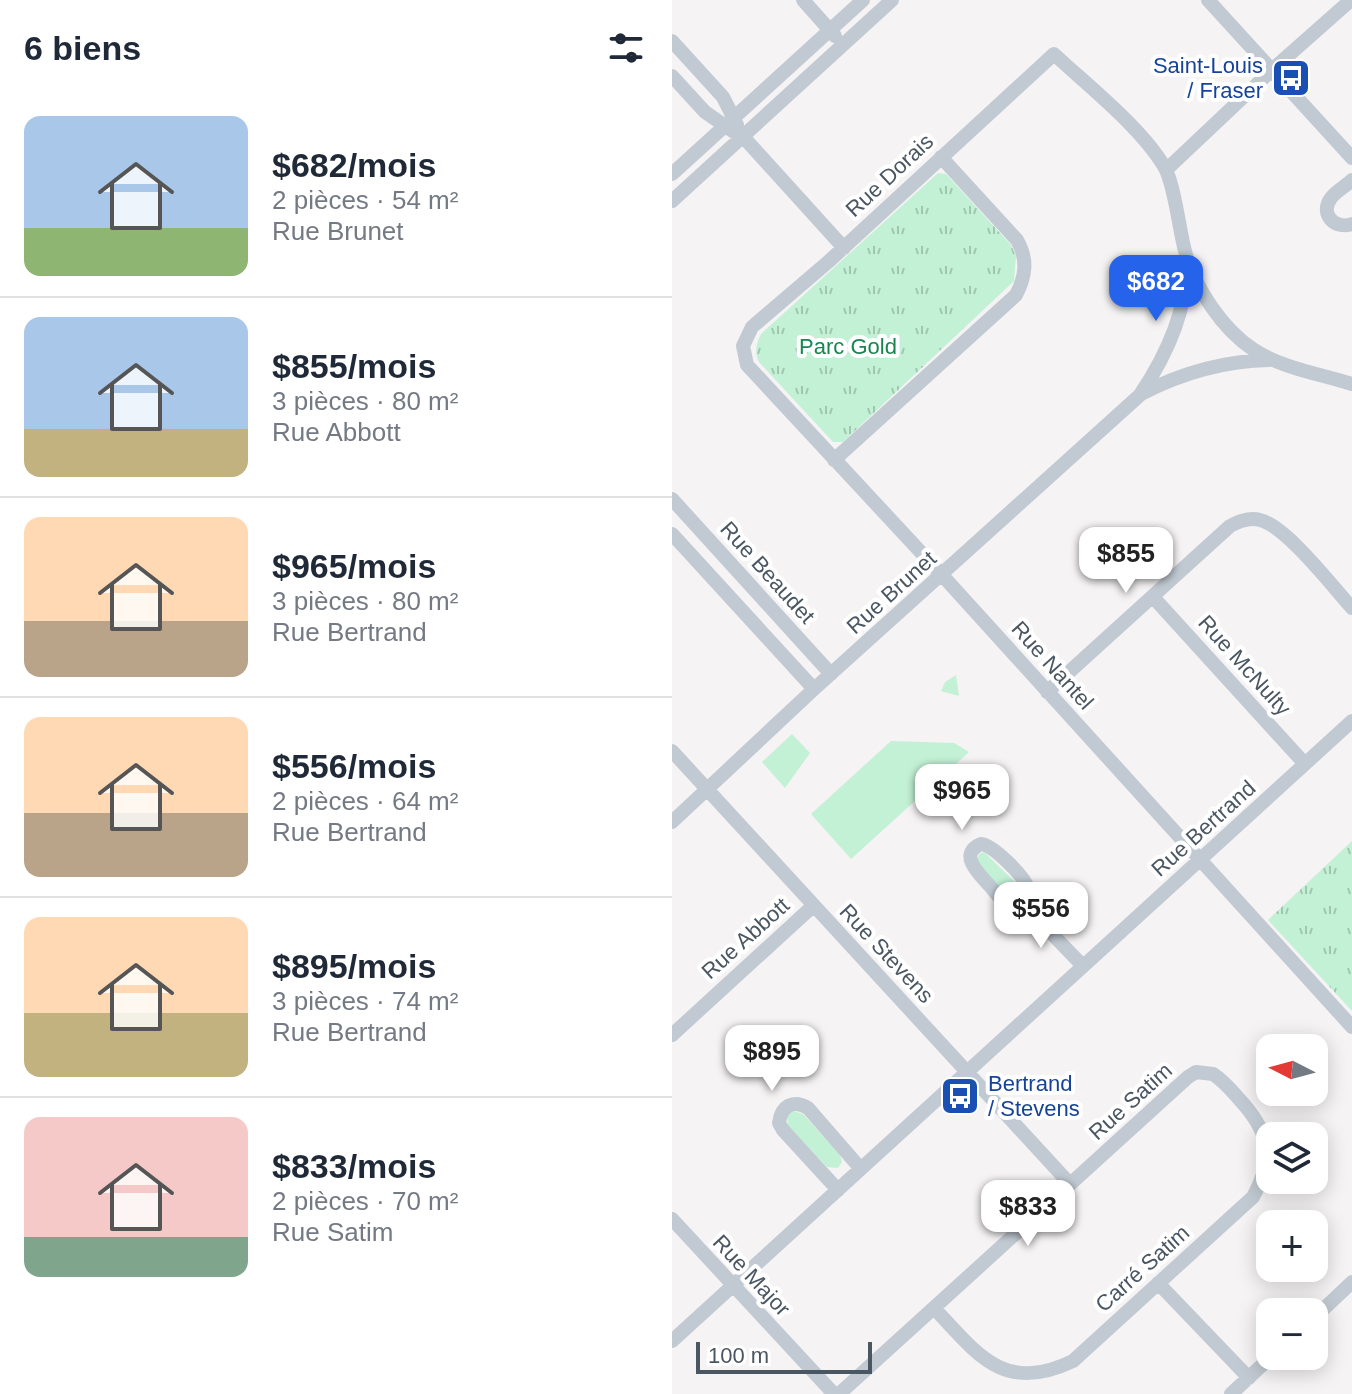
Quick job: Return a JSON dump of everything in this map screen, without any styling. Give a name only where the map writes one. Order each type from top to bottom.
[{"type":"street","points":[[803,0],[843,45]]},
{"type":"street","points":[[672,174],[863,0]]},
{"type":"street","points":[[672,201],[892,0]]},
{"type":"street","points":[[1208,0],[1352,158]]},
{"type":"street","points":[[1351,0],[1166,170],[1185,254],[1200,287],[1227,326],[1254,350],[1273,360],[1352,384]]},
{"type":"street","points":[[672,41],[723,97],[730,122],[844,248]]},
{"type":"street","name":"Rue Dorais","points":[[752,327],[844,248],[1054,54],[1138,134],[1166,170]]},
{"type":"street","points":[[672,76],[705,112],[730,122]]},
{"type":"street","points":[[834,460],[1016,295],[1022,282],[1024,253],[1017,240],[941,157]]},
{"type":"street","points":[[1352,180],[1331,198],[1327,207],[1327,215],[1333,223],[1352,224]]},
{"type":"street","name":"Rue Brunet","points":[[672,822],[814,689],[1140,395],[1154,374],[1177,323],[1184,298],[1185,254]]},
{"type":"street","name":"Rue Nantel","points":[[752,327],[743,346],[747,365],[1352,1027]]},
{"type":"street","name":"Rue Brunet","points":[[1140,395],[1168,380],[1208,367],[1273,360]]},
{"type":"street","name":"Rue Beaudet","points":[[672,499],[831,674]]},
{"type":"street","points":[[1047,692],[1230,526],[1253,519],[1277,528],[1352,608]]},
{"type":"street","name":"Rue Beaudet","points":[[672,534],[814,689]]},
{"type":"street","name":"Rue McNulty","points":[[1153,597],[1305,764]]},
{"type":"street","name":"Rue Bertrand","points":[[672,1341],[1352,721]]},
{"type":"street","name":"Rue Stevens","points":[[672,751],[1070,1184]]},
{"type":"street","points":[[1026,907],[1030,897],[1025,882],[993,847],[981,844],[974,847],[970,861],[1005,903],[1013,907],[1026,907],[1083,966]]},
{"type":"street","name":"Rue Abbott","points":[[672,1035],[813,906]]},
{"type":"street","name":"Rue Satim","points":[[836,1394],[1188,1077],[1204,1072]]},
{"type":"street","name":"Carré Satim","points":[[934,1308],[995,1371],[1020,1378],[1034,1378],[1055,1373],[1073,1361],[1253,1197],[1263,1179],[1267,1144],[1262,1128],[1222,1080],[1204,1072]]},
{"type":"street","points":[[838,1190],[783,1130],[779,1123],[784,1108],[800,1104],[808,1108],[861,1169]]},
{"type":"street","name":"Rue Major","points":[[672,1219],[732,1287],[836,1394]]},
{"type":"street","points":[[1328,1305],[1352,1282]]},
{"type":"street","points":[[1158,1283],[1249,1378]]},
{"type":"street","points":[[1231,1394],[1257,1370]]},
{"type":"green space","name":"Parc Gold","points":[[938,173],[946,174],[1011,245],[1016,256],[1014,281],[843,442],[833,442],[759,362],[756,351],[758,341],[761,334]]},
{"type":"green space","points":[[956,675],[959,696],[941,691],[945,682]]},
{"type":"green space","points":[[792,734],[810,753],[785,788],[762,762]]},
{"type":"green space","points":[[891,741],[954,743],[969,752],[851,859],[811,814]]},
{"type":"green space","points":[[1352,841],[1352,1011],[1268,920]]},
{"type":"green space","points":[[984,852],[1019,886],[1018,896],[1008,897],[977,863],[979,854]]},
{"type":"green space","points":[[793,1111],[803,1114],[840,1155],[842,1162],[838,1168],[827,1167],[788,1126],[787,1116]]},
{"type":"place","name":"Saint-Louis / Fraser","points":[[1291,78]]},
{"type":"place","name":"Bertrand / Stevens","points":[[960,1096]]}]
